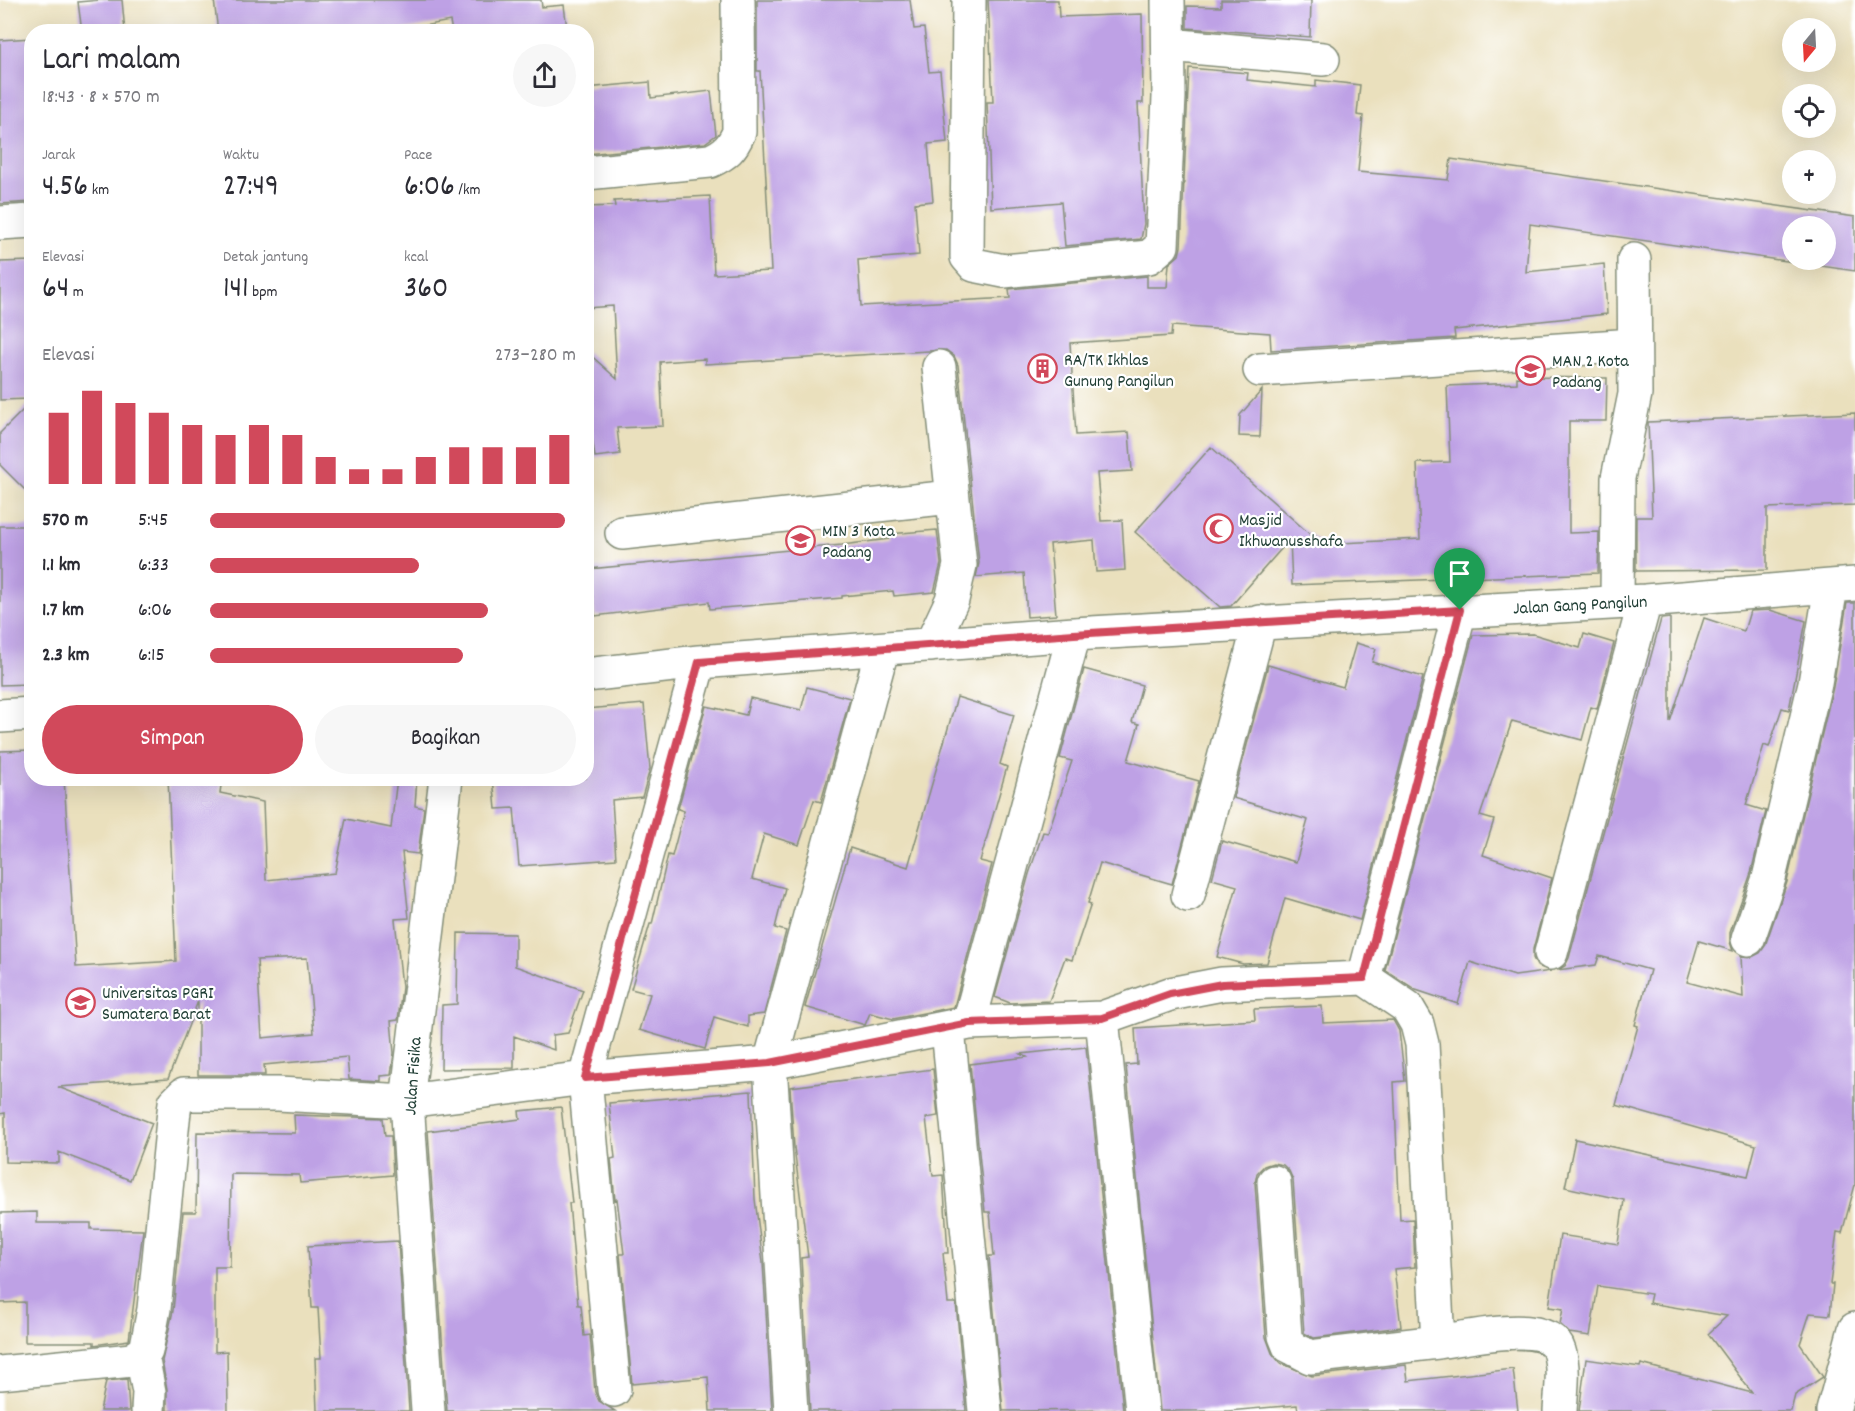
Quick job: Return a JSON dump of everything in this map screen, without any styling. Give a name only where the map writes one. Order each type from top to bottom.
[{"type":"street","points":[[594,172],[710,160],[725,154],[732,146],[739,132],[738,0]]},
{"type":"street","points":[[969,0],[967,257],[974,265],[1004,270],[1149,257],[1162,246],[1169,45],[1168,0]]},
{"type":"street","points":[[1169,45],[1323,59]]},
{"type":"street","points":[[0,223],[24,222]]},
{"type":"street","points":[[1551,952],[1631,601],[1618,478],[1635,394],[1634,260]]},
{"type":"street","points":[[1260,370],[1634,345]]},
{"type":"street","points":[[931,645],[952,600],[960,565],[939,367]]},
{"type":"street","points":[[622,532],[951,497]]},
{"type":"street","points":[[1748,939],[1769,878],[1815,683],[1843,586]]},
{"type":"street","name":"Jalan Gang Pangilun","points":[[594,674],[699,662],[1074,634],[1843,586]]},
{"type":"street","points":[[1364,978],[1460,610]]},
{"type":"street","points":[[1188,895],[1260,622]]},
{"type":"street","points":[[985,1411],[959,1026],[1074,634]]},
{"type":"street","points":[[791,1411],[770,1063],[882,650]]},
{"type":"street","points":[[614,1390],[585,1078],[699,662]]},
{"type":"street","points":[[0,716],[24,714]]},
{"type":"street","name":"Jalan Fisika","points":[[428,1411],[407,1101],[445,786]]},
{"type":"street","points":[[0,1373],[132,1360],[142,1356],[149,1345],[175,1103],[179,1098],[192,1093],[278,1094],[407,1101],[585,1078],[770,1063],[959,1026],[1102,1018],[1196,988],[1222,984],[1364,978],[1407,1007],[1417,1024],[1422,1044],[1438,1342]]},
{"type":"street","points":[[1102,1018],[1142,1411]]},
{"type":"street","points":[[1274,1182],[1285,1336],[1289,1346],[1310,1357],[1510,1332],[1532,1332],[1546,1337],[1559,1349],[1562,1367],[1560,1411]]},
{"type":"street","points":[[1833,1411],[1855,1329]]},
{"type":"street","points":[[142,1356],[149,1392],[148,1411]]},
{"type":"building","points":[[122,0],[124,24],[81,24],[78,2]]},
{"type":"building","points":[[214,0],[541,0],[542,7],[564,5],[566,24],[451,24],[450,21],[434,24],[217,24]]},
{"type":"building","points":[[757,0],[910,0],[914,29],[924,28],[929,72],[940,71],[947,142],[928,144],[933,201],[915,203],[919,255],[858,260],[861,306],[1010,298],[1009,289],[1147,276],[1147,287],[1167,287],[1169,264],[1179,255],[1181,247],[1189,68],[1248,73],[1247,80],[1316,87],[1316,80],[1360,85],[1357,115],[1363,116],[1358,172],[1448,180],[1451,159],[1855,217],[1855,271],[1836,268],[1836,216],[1782,216],[1782,260],[1530,224],[1526,272],[1604,264],[1607,314],[1454,330],[1455,338],[1271,350],[1270,333],[1172,326],[1171,336],[1070,343],[1076,435],[1129,432],[1132,471],[1097,473],[1101,521],[1122,520],[1125,570],[1096,572],[1094,540],[1050,544],[1056,615],[1027,617],[1024,573],[976,577],[979,563],[958,365],[954,356],[946,350],[705,364],[705,359],[660,362],[663,426],[617,428],[620,454],[595,457],[594,358],[617,379],[613,306],[594,307],[594,207],[615,206],[614,201],[710,196],[714,274],[771,271],[760,71],[757,71]]},
{"type":"building","points":[[988,0],[1058,0],[1059,17],[1142,14],[1143,103],[1138,103],[1144,224],[1141,239],[1065,246],[1061,202],[991,208],[987,102],[993,102]]},
{"type":"building","points":[[1221,0],[1311,0],[1310,37],[1187,28],[1187,6],[1221,7]]},
{"type":"building","points":[[24,38],[24,202],[0,204],[0,40]]},
{"type":"building","points":[[650,82],[651,98],[711,91],[716,135],[705,143],[594,153],[594,87]]},
{"type":"building","points":[[24,261],[24,399],[0,400],[0,262]]},
{"type":"building","points":[[1517,377],[1607,378],[1606,421],[1569,421],[1569,533],[1599,532],[1598,573],[1292,585],[1290,539],[1231,606],[1220,607],[1135,532],[1211,447],[1321,544],[1420,539],[1417,463],[1450,462],[1447,386],[1517,383]]},
{"type":"building","points":[[1262,390],[1260,437],[1239,436],[1240,415]]},
{"type":"building","points":[[24,409],[24,489],[0,465],[0,433]]},
{"type":"building","points":[[1855,413],[1855,505],[1767,508],[1767,570],[1636,571],[1636,517],[1652,517],[1648,422]]},
{"type":"building","points":[[0,526],[24,526],[24,684],[0,685]]},
{"type":"building","points":[[937,530],[941,564],[934,592],[894,596],[893,591],[842,596],[842,598],[710,609],[709,602],[595,616],[594,569],[842,545],[889,539],[889,534]]},
{"type":"building","points":[[1847,603],[1855,603],[1855,1185],[1842,1233],[1837,1232],[1830,1284],[1833,1284],[1830,1315],[1810,1313],[1800,1344],[1823,1377],[1795,1395],[1791,1411],[1579,1411],[1586,1359],[1640,1367],[1641,1364],[1752,1393],[1708,1334],[1727,1316],[1649,1303],[1651,1294],[1598,1286],[1590,1336],[1569,1333],[1560,1324],[1563,1309],[1549,1307],[1560,1235],[1618,1244],[1624,1200],[1565,1187],[1575,1139],[1748,1176],[1756,1145],[1616,1105],[1638,1026],[1635,1025],[1650,970],[1599,956],[1596,965],[1557,970],[1565,966],[1569,958],[1661,619],[1670,618],[1670,722],[1704,618],[1744,631],[1750,611],[1770,610],[1806,621],[1789,710],[1782,708],[1769,747],[1764,745],[1746,805],[1766,811],[1751,873],[1730,933],[1733,951],[1699,941],[1687,982],[1743,997],[1741,956],[1752,957],[1760,953],[1765,946],[1787,882],[1833,687]]},
{"type":"building","points":[[1533,634],[1580,648],[1584,634],[1614,643],[1597,709],[1591,707],[1582,740],[1512,721],[1480,816],[1494,820],[1483,855],[1552,878],[1533,949],[1533,958],[1537,966],[1551,971],[1515,976],[1470,962],[1458,1004],[1416,990],[1385,970],[1473,635]]},
{"type":"building","points":[[1356,643],[1376,649],[1372,662],[1423,677],[1360,920],[1285,898],[1267,963],[1243,964],[1217,957],[1237,886],[1212,879],[1222,841],[1296,862],[1308,820],[1233,798],[1268,665],[1343,687]]},
{"type":"building","points":[[1084,669],[1142,685],[1132,722],[1139,724],[1128,761],[1199,781],[1172,884],[1100,863],[1088,903],[1091,904],[1072,960],[1065,958],[1049,1001],[1010,1003],[995,997],[1029,874],[1043,832],[1048,833],[1072,761],[1060,758]]},
{"type":"building","points":[[807,687],[850,698],[821,802],[814,800],[799,845],[764,834],[752,879],[785,888],[775,928],[786,931],[764,1014],[748,1016],[748,1027],[714,1017],[705,1049],[639,1030],[650,994],[631,989],[650,924],[652,924],[668,855],[672,856],[684,811],[678,809],[706,706],[746,715],[750,698],[801,710]]},
{"type":"building","points":[[957,697],[1014,715],[1000,764],[1007,767],[980,861],[992,864],[954,1007],[893,1019],[870,1013],[865,1025],[805,1007],[850,848],[908,867]]},
{"type":"building","points":[[644,704],[650,769],[642,797],[612,800],[616,859],[519,866],[514,808],[496,809],[494,786],[594,786],[594,708]]},
{"type":"building","points":[[24,750],[24,786],[65,786],[76,967],[176,961],[168,786],[221,786],[220,793],[263,802],[266,880],[335,873],[346,819],[391,828],[396,786],[416,786],[415,806],[424,808],[418,854],[402,852],[409,918],[395,919],[402,987],[398,1020],[391,1021],[394,1053],[391,1075],[380,1076],[380,1081],[349,1079],[347,1057],[264,1065],[265,1075],[198,1075],[198,1001],[168,1079],[58,1087],[152,1123],[130,1180],[59,1152],[59,1163],[5,1162],[5,1113],[0,1114],[0,751]],"holes":[[[307,958],[314,1033],[262,1038],[257,960]]]},
{"type":"building","points":[[458,933],[515,934],[515,966],[583,990],[568,1033],[553,1035],[554,1050],[514,1036],[514,1068],[441,1069],[442,1005],[457,1004]]},
{"type":"building","points":[[1322,1006],[1323,1023],[1393,1020],[1399,1031],[1405,1081],[1394,1082],[1400,1220],[1413,1219],[1415,1267],[1394,1269],[1401,1327],[1314,1338],[1304,1333],[1293,1180],[1283,1165],[1273,1163],[1264,1166],[1257,1173],[1255,1183],[1266,1337],[1272,1353],[1280,1363],[1312,1376],[1406,1365],[1408,1381],[1513,1369],[1518,1411],[1298,1411],[1297,1405],[1228,1411],[1160,1411],[1126,1065],[1137,1064],[1135,1028],[1255,1020],[1254,1009]]},
{"type":"building","points":[[1086,1047],[1123,1410],[1003,1411],[989,1256],[994,1256],[990,1212],[985,1212],[970,1064],[1027,1057],[1021,1054]]},
{"type":"building","points":[[933,1069],[938,1116],[926,1118],[933,1176],[943,1175],[948,1253],[943,1253],[948,1303],[956,1303],[966,1411],[810,1411],[801,1258],[808,1257],[794,1147],[790,1087]]},
{"type":"building","points":[[751,1091],[755,1199],[763,1263],[772,1411],[710,1411],[708,1377],[632,1384],[620,1254],[624,1254],[617,1199],[615,1200],[611,1159],[615,1158],[609,1103]]},
{"type":"building","points":[[561,1107],[572,1203],[569,1203],[578,1305],[581,1305],[584,1336],[590,1335],[595,1392],[599,1401],[615,1411],[447,1411],[428,1131],[520,1119],[519,1111]]},
{"type":"building","points":[[294,1115],[383,1118],[385,1136],[391,1136],[393,1175],[300,1183],[299,1175],[231,1174],[230,1267],[215,1267],[215,1352],[227,1351],[228,1411],[167,1411],[167,1389],[162,1361],[173,1311],[183,1212],[196,1212],[197,1132],[295,1133]]},
{"type":"building","points":[[37,1212],[37,1223],[91,1223],[91,1229],[143,1230],[129,1340],[94,1345],[94,1342],[25,1342],[25,1302],[0,1303],[0,1213]]},
{"type":"building","points":[[398,1241],[409,1411],[317,1411],[315,1358],[321,1358],[318,1308],[312,1308],[308,1246]]},
{"type":"building","points":[[127,1379],[129,1411],[100,1411],[106,1381]]},
{"type":"place","name":"RA/TK Ikhlas Gunung Pangilun","points":[[1043,369]]},
{"type":"place","name":"MAN 2 Kota Padang","points":[[1531,370]]},
{"type":"place","name":"Masjid Ikhwanusshafa","points":[[1218,529]]},
{"type":"place","name":"MIN 3 Kota Padang","points":[[801,540]]},
{"type":"place","name":"Universitas PGRI Sumatera Barat","points":[[81,1002]]},
{"type":"route","points":[[1460,610],[1364,978],[1222,984],[1170,994],[1102,1018],[969,1023],[770,1063],[585,1078],[699,662],[1074,634],[1460,610]]}]
